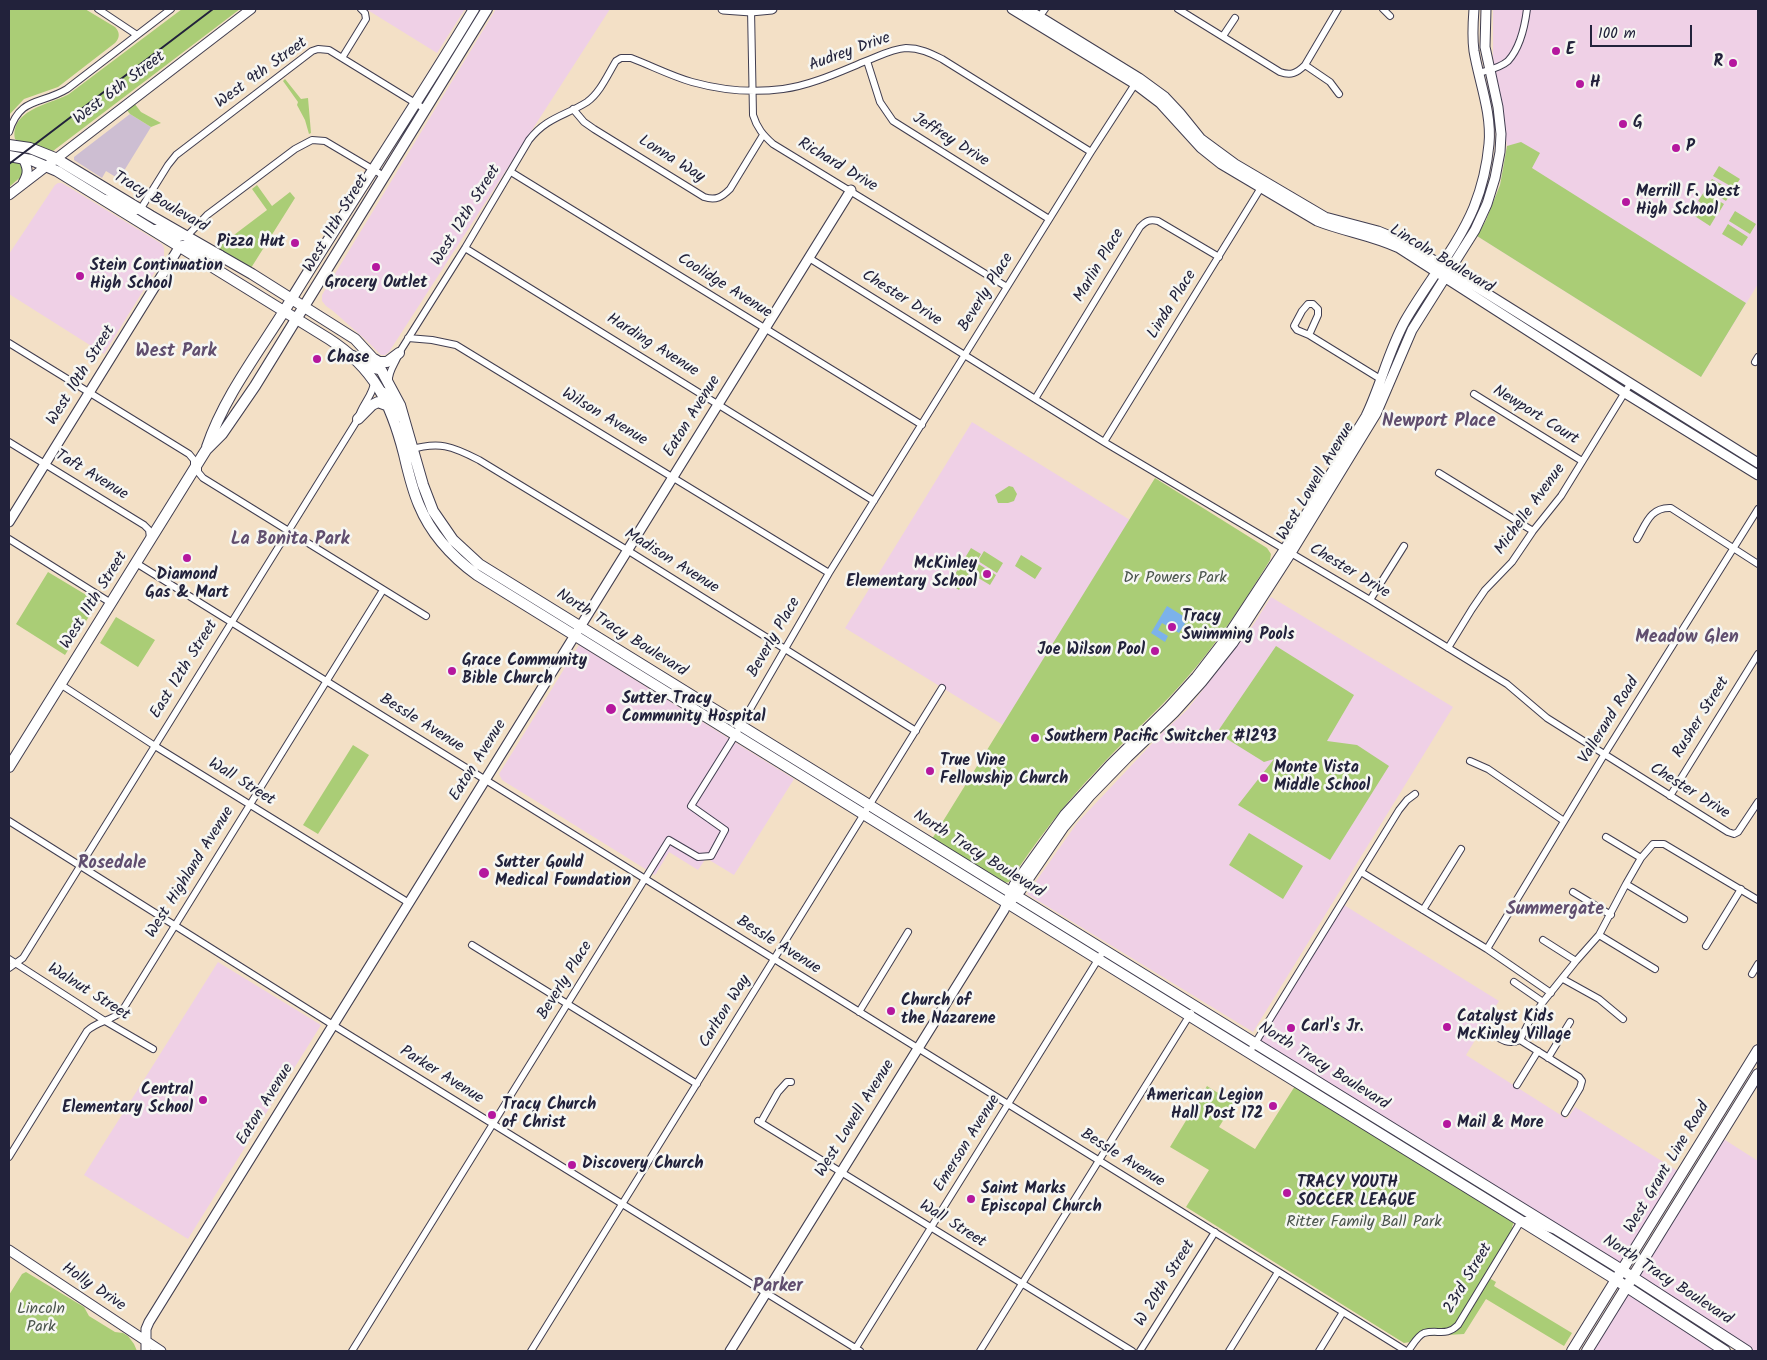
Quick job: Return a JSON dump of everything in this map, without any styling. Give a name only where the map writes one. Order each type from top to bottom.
[{"type":"main road","name":"West 11th Street","points":[[206,450],[222,434],[251,393],[384,176],[474,9]]},
{"type":"main road","name":"West 11th Street","points":[[9,767],[206,450],[218,420],[343,216],[487,9]]},
{"type":"main road","name":"Tracy Boulevard","points":[[9,145],[30,148],[55,158],[140,210],[292,298]]},
{"type":"main road","name":"Tracy Boulevard","points":[[9,156],[23,158],[46,166],[100,197],[284,311]]},
{"type":"main road","name":"North Tracy Boulevard","points":[[292,298],[349,334],[387,371],[389,382],[400,405],[406,424],[414,491],[422,511],[434,534],[451,553],[477,575],[578,631],[1011,897],[1192,1011],[1255,1043],[1623,1270],[1747,1351]]},
{"type":"main road","name":"North Tracy Boulevard","points":[[284,311],[347,351],[365,368],[375,387],[389,406],[408,450]]},
{"type":"main road","points":[[374,358],[379,362],[387,362],[399,353]]},
{"type":"main road","points":[[358,418],[374,404],[380,402],[389,406]]},
{"type":"main road","name":"North Tracy Boulevard","points":[[1192,1011],[1249,1053],[1617,1280],[1726,1351]]},
{"type":"main road","name":"West Grant Line Road","points":[[1572,1351],[1758,1050]]},
{"type":"main road","name":"West Grant Line Road","points":[[1587,1351],[1758,1074]]},
{"type":"main road","points":[[1733,1114],[1733,1107],[1738,1092],[1735,1087]]},
{"type":"street","points":[[98,9],[137,35]]},
{"type":"street","points":[[9,132],[16,116],[25,106],[67,89],[171,9]]},
{"type":"street","name":"West 6th Street","points":[[9,195],[251,9]]},
{"type":"street","points":[[342,58],[366,19],[365,13],[361,9]]},
{"type":"street","points":[[723,9],[772,9]]},
{"type":"street","name":"Lincoln Boulevard","points":[[1012,9],[1040,16]]},
{"type":"street","name":"Lincoln Boulevard","points":[[1027,9],[1164,97],[1206,143],[1263,185],[1325,217],[1378,231],[1395,238],[1625,393],[1758,474]]},
{"type":"street","points":[[1178,9],[1285,74],[1293,74],[1304,65],[1338,9]]},
{"type":"street","points":[[1383,9],[1390,16]]},
{"type":"street","name":"West Lowell Avenue","points":[[730,1351],[1011,897],[1090,796],[1174,713],[1233,643],[1366,416],[1377,394],[1392,347],[1405,322],[1474,208],[1485,170],[1489,142],[1488,127],[1474,49],[1474,9]]},
{"type":"street","name":"West Lowell Avenue","points":[[1287,552],[1376,414],[1412,330],[1475,230],[1488,204],[1500,152],[1501,134],[1498,107],[1485,47],[1486,9]]},
{"type":"street","points":[[1479,73],[1507,62],[1520,39],[1527,9]]},
{"type":"street","points":[[751,10],[753,115],[762,135]]},
{"type":"street","points":[[1223,36],[1235,18]]},
{"type":"street","name":"West 9th Street","points":[[140,210],[168,164],[176,155],[312,51],[324,48],[421,106]]},
{"type":"street","name":"Audrey Drive","points":[[573,109],[594,96],[616,61],[621,58],[631,58],[692,82],[715,87],[752,91],[798,86],[889,52],[905,48],[928,52],[1091,152]]},
{"type":"street","name":"Jeffrey Drive","points":[[866,61],[880,102],[893,121],[1049,219]]},
{"type":"street","points":[[1304,65],[1330,82],[1338,94]]},
{"type":"street","name":"Beverly Place","points":[[352,1351],[669,840],[698,856],[711,856],[725,830],[691,806],[738,730],[829,573],[1137,81]]},
{"type":"street","name":"Lonna Way","points":[[573,109],[584,122],[594,129],[695,192],[710,199],[716,199],[730,189],[762,135]]},
{"type":"street","name":"West 12th Street","points":[[399,353],[465,248],[529,140],[546,122],[573,109]]},
{"type":"street","name":"Richard Drive","points":[[762,135],[773,144],[1007,287]]},
{"type":"street","points":[[150,228],[158,228],[179,238],[187,236],[207,215],[295,149],[312,140],[325,141],[384,176]]},
{"type":"street","points":[[21,185],[28,173],[23,158]]},
{"type":"street","name":"Coolidge Avenue","points":[[511,172],[922,425]]},
{"type":"street","name":"Linda Place","points":[[1104,442],[1263,185]]},
{"type":"street","name":"Eaton Avenue","points":[[146,1347],[146,1330],[149,1322],[851,190]]},
{"type":"street","points":[[100,197],[113,199],[134,212],[140,210]]},
{"type":"street","name":"Marlin Place","points":[[1035,399],[1140,227],[1145,222],[1150,219],[1158,221],[1219,257]]},
{"type":"street","points":[[180,246],[187,245],[208,255],[220,255]]},
{"type":"street","name":"West 10th Street","points":[[9,522],[180,246]]},
{"type":"street","name":"Harding Avenue","points":[[465,248],[874,501]]},
{"type":"street","name":"Chester Drive","points":[[809,258],[1104,442],[1507,684],[1547,718],[1728,832],[1734,834],[1741,829],[1758,802]]},
{"type":"street","name":"Lincoln Boulevard","points":[[1447,274],[1630,384],[1758,464]]},
{"type":"street","points":[[1309,334],[1318,315],[1318,309],[1313,304],[1308,304],[1302,311],[1294,326],[1297,330],[1309,334],[1390,384]]},
{"type":"street","name":"Wilson Avenue","points":[[408,338],[456,345],[829,573]]},
{"type":"street","points":[[9,343],[189,454],[203,478],[426,616]]},
{"type":"street","points":[[347,351],[364,359],[374,370],[387,371],[397,362],[399,353]]},
{"type":"street","name":"Michelle Avenue","points":[[1448,648],[1485,590],[1512,562],[1533,531],[1561,496],[1630,384]]},
{"type":"street","points":[[375,387],[389,394],[398,414],[406,424]]},
{"type":"street","name":"East 12th Street","points":[[9,968],[23,958],[289,530],[375,387]]},
{"type":"street","name":"Newport Court","points":[[1474,394],[1582,461]]},
{"type":"street","name":"Taft Avenue","points":[[9,442],[144,524],[150,530],[150,540]]},
{"type":"street","name":"Madison Avenue","points":[[408,450],[436,444],[458,449],[627,550],[916,731]]},
{"type":"street","points":[[1439,473],[1533,531]]},
{"type":"street","points":[[1637,539],[1656,510],[1671,508],[1758,564]]},
{"type":"street","name":"Vallerand Road","points":[[1487,949],[1604,755],[1758,509]]},
{"type":"street","points":[[9,540],[111,603]]},
{"type":"street","points":[[1370,600],[1404,546]]},
{"type":"street","name":"Bessle Avenue","points":[[136,563],[1407,1351]]},
{"type":"street","name":"West Highland Avenue","points":[[9,1157],[11,1149],[87,1031],[92,1026],[115,1017],[122,1011],[383,590]]},
{"type":"street","name":"Rusher Street","points":[[1670,796],[1758,654]]},
{"type":"street","name":"Wall Street","points":[[60,684],[155,746],[409,903]]},
{"type":"street","name":"Carlton Way","points":[[532,1351],[942,688]]},
{"type":"street","points":[[1470,761],[1488,769],[1564,821]]},
{"type":"street","points":[[1249,1053],[1399,810],[1415,794]]},
{"type":"street","name":"Parker Avenue","points":[[9,821],[493,1125],[857,1350]]},
{"type":"street","points":[[1606,837],[1641,858]]},
{"type":"street","points":[[1486,1030],[1508,1042],[1512,1043],[1520,1040],[1529,1022],[1543,1002],[1599,935],[1641,858],[1653,844],[1664,844],[1758,900]]},
{"type":"street","points":[[1423,910],[1461,849]]},
{"type":"street","points":[[1361,872],[1487,949],[1551,993]]},
{"type":"street","points":[[1626,884],[1684,919]]},
{"type":"street","points":[[1706,946],[1740,889]]},
{"type":"street","points":[[1573,892],[1611,915]]},
{"type":"street","points":[[859,1012],[908,932]]},
{"type":"street","points":[[1599,935],[1655,969]]},
{"type":"street","points":[[1543,940],[1576,961]]},
{"type":"street","points":[[472,945],[697,1084]]},
{"type":"street","name":"Emerson Avenue","points":[[857,1350],[1101,955]]},
{"type":"street","name":"Walnut Street","points":[[9,959],[105,1021],[153,1049]]},
{"type":"street","points":[[1752,974],[1758,964]]},
{"type":"street","points":[[1563,979],[1598,999],[1623,1019]]},
{"type":"street","points":[[1514,982],[1543,1002]]},
{"type":"street","points":[[980,1351],[1192,1011]]},
{"type":"street","points":[[1548,1058],[1570,1022]]},
{"type":"street","points":[[1520,1040],[1579,1077],[1582,1081],[1580,1088],[1565,1113]]},
{"type":"street","points":[[1517,1085],[1538,1051]]},
{"type":"street","name":"Wall Street","points":[[791,1082],[787,1082],[778,1092],[760,1122],[1132,1351]]},
{"type":"street","points":[[1521,1221],[1530,1220],[1548,1230],[1558,1230]]},
{"type":"street","name":"23rd Street","points":[[1407,1351],[1425,1333],[1448,1332],[1458,1325],[1521,1221]]},
{"type":"street","name":"W 20th Street","points":[[1140,1351],[1215,1232]]},
{"type":"street","name":"Holly Drive","points":[[9,1250],[146,1347],[161,1351]]},
{"type":"street","points":[[1229,1351],[1278,1272]]},
{"type":"street","points":[[1319,1351],[1344,1312]]},
{"type":"shaded area","points":[[366,9],[465,9],[437,53]]},
{"type":"shaded area","points":[[496,9],[610,9],[389,352],[381,355],[326,306],[322,301],[322,295]]},
{"type":"shaded area","name":"Merrill F. West High School","points":[[1493,9],[1758,9],[1758,284],[1701,377],[1477,236],[1486,220],[1500,185],[1507,146],[1493,57]]},
{"type":"shaded area","points":[[130,114],[151,127],[119,179],[106,171],[102,178],[74,160],[74,157]]},
{"type":"shaded area","name":"Stein Continuation High School","points":[[58,183],[62,183],[162,244],[164,248],[164,257],[104,354],[9,294],[9,254]]},
{"type":"shaded area","name":"McKinley Elementary School","points":[[972,422],[1130,520],[1003,725],[845,628]]},
{"type":"shaded area","name":"Monte Vista Middle School","points":[[1271,597],[1453,707],[1253,1032],[1027,894],[1077,823],[1161,734],[1187,710],[1252,627]]},
{"type":"shaded area","name":"Sutter Tracy Community Hospital","points":[[579,645],[794,779],[734,875],[706,858],[698,870],[669,852],[655,875],[502,780],[499,774]]},
{"type":"shaded area","points":[[1344,905],[1499,1001],[1466,1055],[1567,1119],[1575,1107],[1681,1173],[1622,1264],[1259,1041]]},
{"type":"shaded area","name":"Central Elementary School","points":[[218,962],[321,1025],[188,1239],[84,1175]]},
{"type":"shaded area","points":[[1722,1138],[1758,1161],[1758,1351],[1754,1351],[1637,1276]]},
{"type":"shaded area","points":[[1629,1291],[1722,1351],[1590,1351]]},
{"type":"green space","points":[[9,9],[85,9],[115,27],[119,37],[115,43],[58,87],[24,99],[9,115]]},
{"type":"green space","points":[[182,9],[240,9],[53,151],[15,139],[15,129],[25,114],[69,94]]},
{"type":"green space","points":[[285,79],[301,99],[308,98],[311,133],[309,134],[305,120],[297,105],[298,102],[283,81]]},
{"type":"green space","points":[[134,103],[141,112],[161,123],[151,127],[130,114],[126,109]]},
{"type":"green space","points":[[1521,142],[1540,153],[1532,168],[1746,303],[1701,377],[1477,236],[1486,220],[1500,185],[1507,146]]},
{"type":"green space","points":[[9,161],[18,162],[23,168],[23,175],[9,187]]},
{"type":"green space","points":[[1719,166],[1740,179],[1734,188],[1713,176]]},
{"type":"green space","points":[[1712,179],[1732,191],[1726,201],[1705,188]]},
{"type":"green space","points":[[257,185],[272,206],[290,192],[295,198],[251,268],[219,249],[222,244],[267,210],[252,189]]},
{"type":"green space","points":[[1704,192],[1724,204],[1718,214],[1698,201]]},
{"type":"green space","points":[[1696,204],[1716,216],[1710,226],[1690,213]]},
{"type":"green space","points":[[1735,211],[1756,224],[1750,234],[1729,221]]},
{"type":"green space","points":[[1728,224],[1748,237],[1742,246],[1722,234]]},
{"type":"green space","name":"Dr Powers Park","points":[[1155,478],[1267,548],[1271,554],[1270,560],[1230,622],[1196,667],[1072,797],[1009,882],[1004,883],[932,839]]},
{"type":"green space","points":[[1009,486],[1013,487],[1017,494],[1014,501],[998,503],[995,495]]},
{"type":"green space","points":[[971,548],[981,554],[959,590],[949,584]]},
{"type":"green space","points":[[984,551],[1003,563],[997,573],[978,561]]},
{"type":"green space","points":[[1021,555],[1042,568],[1035,579],[1015,566]]},
{"type":"green space","points":[[977,563],[996,575],[990,585],[970,573]]},
{"type":"green space","points":[[48,572],[98,602],[65,655],[16,624]]},
{"type":"green space","points":[[116,617],[155,640],[138,667],[100,643]]},
{"type":"green space","points":[[1276,646],[1354,695],[1327,741],[1357,745],[1389,766],[1330,860],[1238,805],[1274,759],[1264,762],[1227,739],[1218,731]]},
{"type":"green space","points":[[353,745],[369,755],[318,834],[303,825]]},
{"type":"green space","points":[[1249,833],[1303,866],[1283,899],[1229,865]]},
{"type":"green space","name":"Ritter Family Ball Park","points":[[1207,1086],[1234,1103],[1219,1127],[1255,1149],[1295,1086],[1514,1222],[1512,1227],[1519,1231],[1489,1278],[1496,1282],[1494,1286],[1572,1333],[1564,1346],[1486,1299],[1464,1334],[1429,1336],[1420,1334],[1411,1342],[1404,1343],[1186,1207],[1209,1170],[1170,1147]]},
{"type":"green space","name":"Lincoln Park","points":[[26,1272],[84,1307],[89,1316],[115,1332],[128,1336],[137,1351],[9,1351],[9,1295],[22,1274]]},
{"type":"water","points":[[1167,606],[1188,619],[1179,633],[1162,623],[1158,630],[1168,636],[1165,642],[1151,633]]},
{"type":"railway","points":[[9,164],[213,9]]},
{"type":"place","name":"E","points":[[1556,51]]},
{"type":"place","name":"R","points":[[1733,63]]},
{"type":"place","name":"H","points":[[1580,84]]},
{"type":"place","name":"G","points":[[1623,124]]},
{"type":"place","name":"P","points":[[1676,148]]},
{"type":"place","name":"Merrill F. West High School","points":[[1626,202]]},
{"type":"place","name":"Pizza Hut","points":[[295,243]]},
{"type":"place","name":"Grocery Outlet","points":[[376,267]]},
{"type":"place","name":"Stein Continuation High School","points":[[80,276]]},
{"type":"place","name":"Chase","points":[[317,359]]},
{"type":"place","name":"Diamond Gas & Mart","points":[[187,558]]},
{"type":"place","name":"McKinley Elementary School","points":[[987,574]]},
{"type":"place","name":"Tracy Swimming Pools","points":[[1172,627]]},
{"type":"place","name":"Joe Wilson Pool","points":[[1155,651]]},
{"type":"place","name":"Grace Community Bible Church","points":[[452,671]]},
{"type":"place","name":"Sutter Tracy Community Hospital","points":[[611,709]]},
{"type":"place","name":"Southern Pacific Switcher #1293","points":[[1035,738]]},
{"type":"place","name":"True Vine Fellowship Church","points":[[930,771]]},
{"type":"place","name":"Monte Vista Middle School","points":[[1264,778]]},
{"type":"place","name":"Sutter Gould Medical Foundation","points":[[484,873]]},
{"type":"place","name":"Church of the Nazarene","points":[[891,1011]]},
{"type":"place","name":"Catalyst Kids McKinley Village","points":[[1447,1027]]},
{"type":"place","name":"Carl's Jr.","points":[[1291,1028]]},
{"type":"place","name":"Central Elementary School","points":[[203,1100]]},
{"type":"place","name":"American Legion Hall Post 172","points":[[1273,1106]]},
{"type":"place","name":"Tracy Church of Christ","points":[[492,1115]]},
{"type":"place","name":"Mail & More","points":[[1447,1124]]},
{"type":"place","name":"Discovery Church","points":[[572,1165]]},
{"type":"place","name":"TRACY YOUTH SOCCER LEAGUE","points":[[1287,1193]]},
{"type":"place","name":"Saint Marks Episcopal Church","points":[[971,1199]]},
{"type":"district","name":"West Park","points":[[176,353]]},
{"type":"district","name":"Newport Place","points":[[1439,423]]},
{"type":"district","name":"La Bonita Park","points":[[290,541]]},
{"type":"district","name":"Meadow Glen","points":[[1687,639]]},
{"type":"district","name":"Rosedale","points":[[112,865]]},
{"type":"district","name":"Summergate","points":[[1555,911]]},
{"type":"district","name":"Parker","points":[[778,1288]]}]
